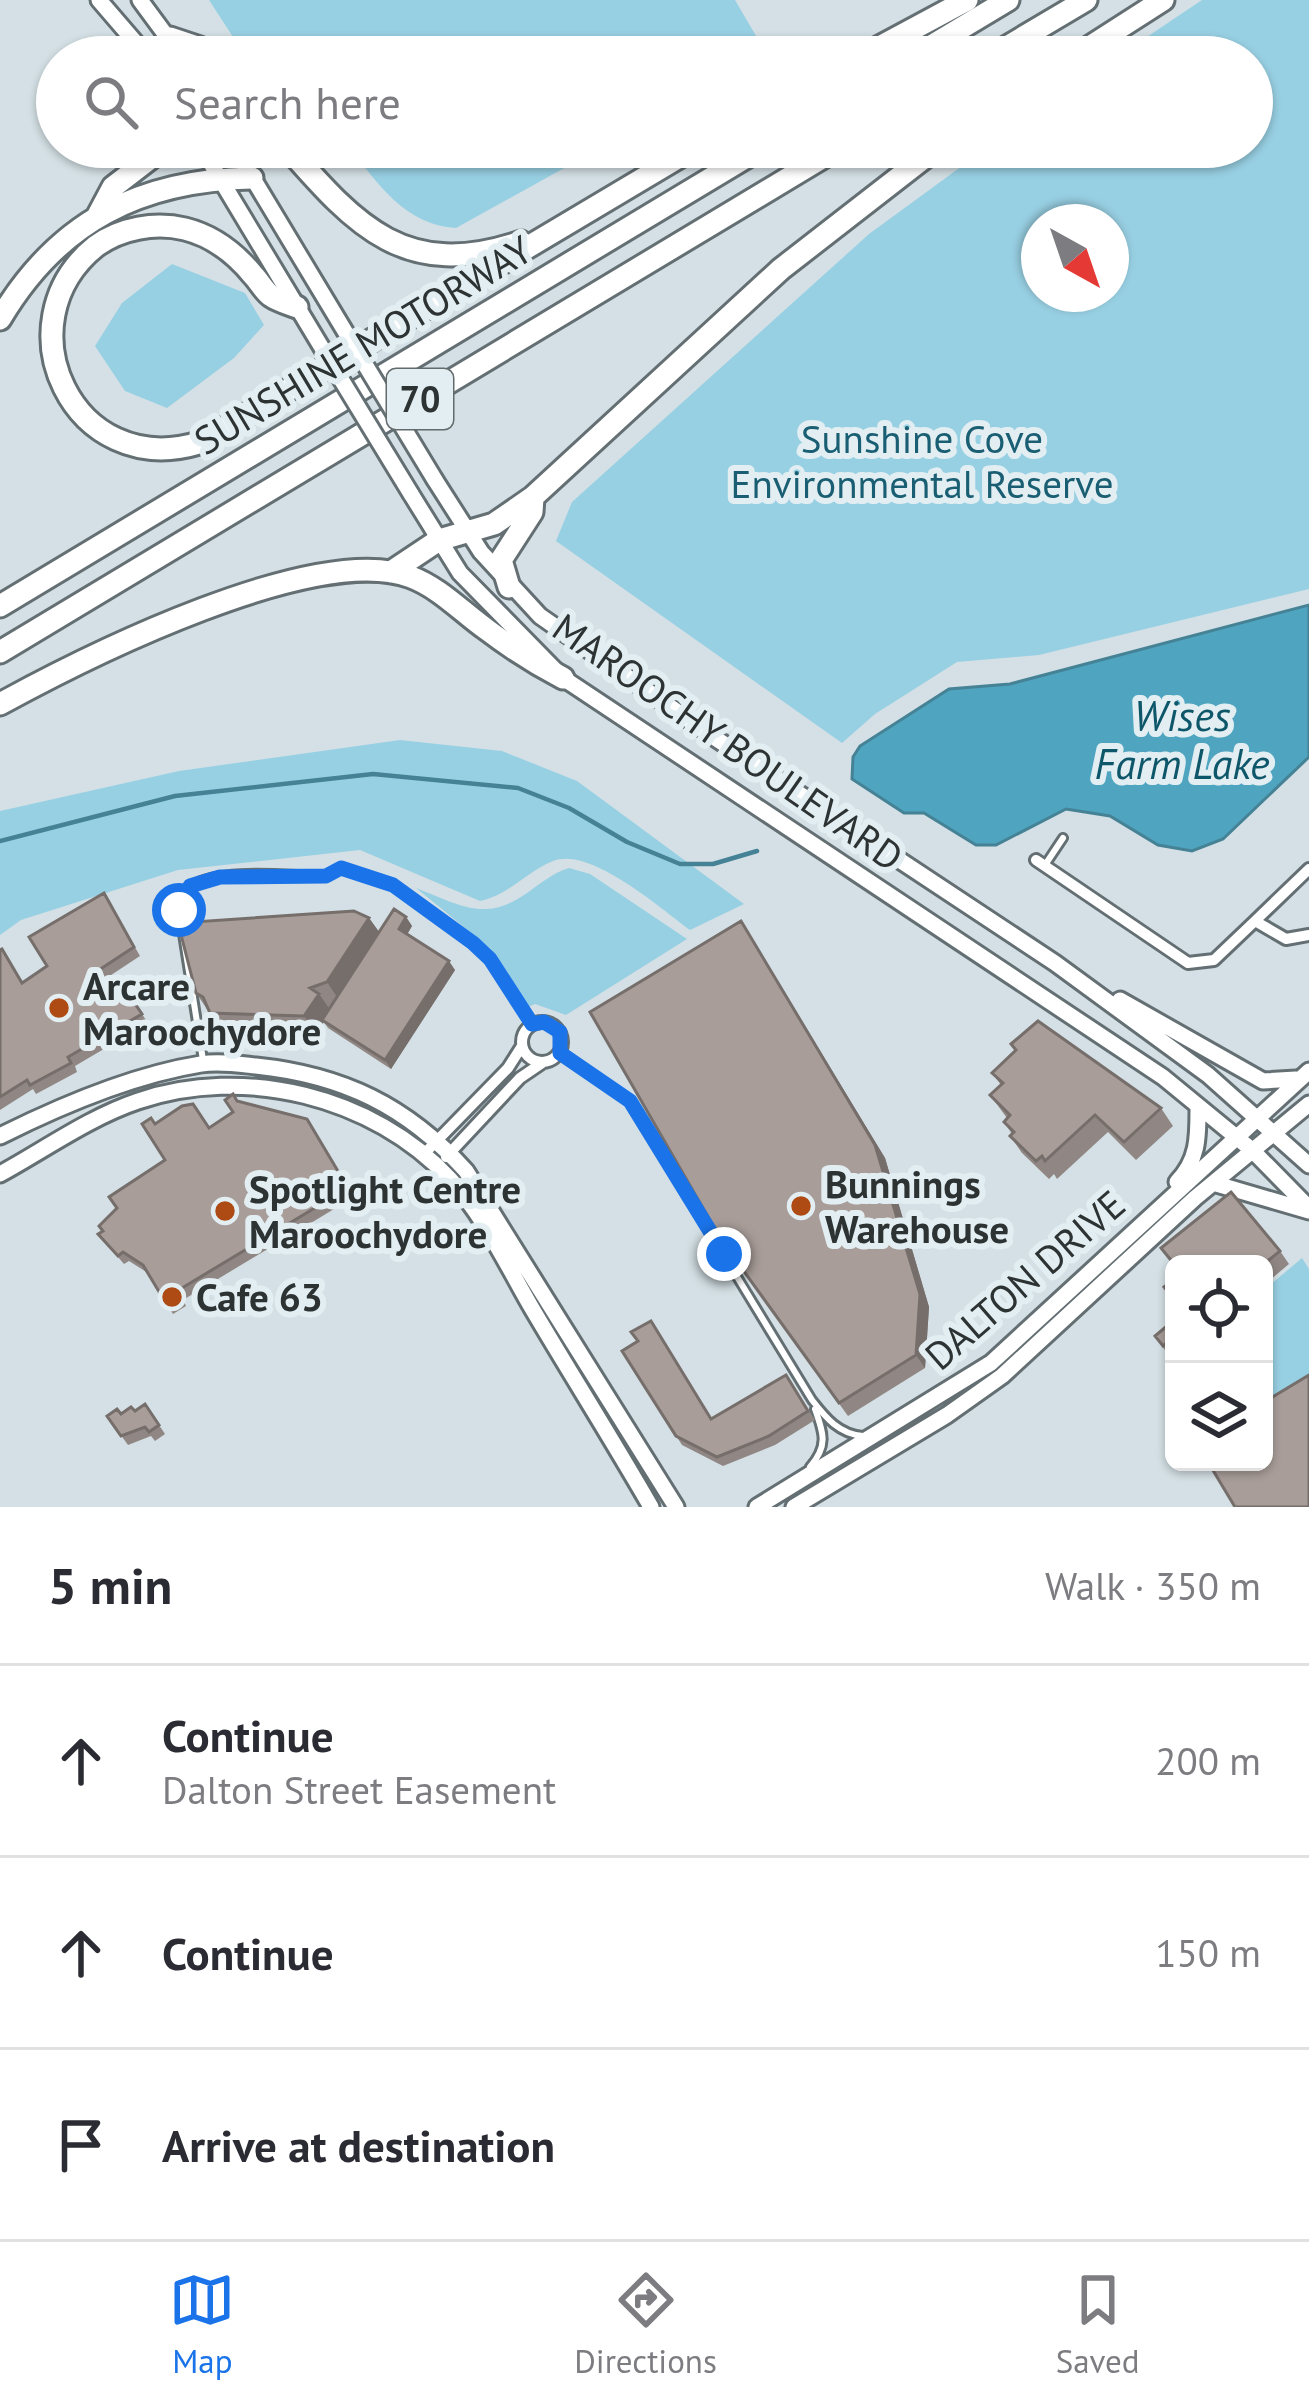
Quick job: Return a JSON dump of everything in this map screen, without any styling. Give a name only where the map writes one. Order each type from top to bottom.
[{"type":"highway","points":[[900,36],[967,0]]},
{"type":"highway","points":[[948,36],[1008,0]]},
{"type":"highway","points":[[1026,36],[1086,0]]},
{"type":"highway","points":[[1107,36],[1163,0]]},
{"type":"highway","points":[[96,217],[113,187],[138,168]]},
{"type":"highway","points":[[306,168],[355,221],[384,239],[416,250],[450,255],[485,252],[559,228]]},
{"type":"highway","points":[[297,307],[271,296],[239,260],[211,239],[179,227],[136,229],[94,248],[62,281],[48,322],[51,366],[70,406],[102,434],[142,448],[186,446],[241,419],[660,168]]},
{"type":"highway","name":"SUNSHINE MOTORWAY","points":[[0,606],[729,168]]},
{"type":"highway","name":"SUNSHINE MOTORWAY","points":[[0,652],[805,168]]},
{"type":"highway","points":[[392,572],[440,540],[494,524],[532,497],[781,269],[911,168]]},
{"type":"highway","points":[[0,319],[39,265],[96,217],[161,188],[252,178]]},
{"type":"highway","points":[[509,587],[501,560],[532,512],[532,497]]},
{"type":"highway","points":[[0,704],[111,646],[202,609],[285,585],[358,571],[392,572],[427,585],[518,652],[563,678]]},
{"type":"main road","points":[[99,0],[130,36]]},
{"type":"main road","points":[[140,0],[167,36]]},
{"type":"main road","name":"MAROOCHY BOULEVARD","points":[[213,168],[440,540],[475,590],[563,678],[1126,1052],[1252,1150],[1309,1210]]},
{"type":"main road","name":"MAROOCHY BOULEVARD","points":[[246,168],[468,533],[509,587],[540,616],[675,711],[1055,962],[1208,1075],[1309,1165]]},
{"type":"main road","points":[[1055,962],[1263,1081],[1304,1075]]},
{"type":"main road","points":[[3,1129],[149,1075],[204,1063],[334,1078],[418,1126],[466,1171],[676,1507]]},
{"type":"main road","name":"DALTON DRIVE","points":[[757,1507],[991,1363],[1304,1075]]},
{"type":"main road","points":[[112,1089],[101,1096],[100,1105],[162,1084],[173,1091]]},
{"type":"main road","points":[[0,1174],[118,1109],[173,1091],[224,1084],[293,1090],[357,1114],[424,1154],[465,1198],[651,1507]]},
{"type":"main road","name":"DALTON DRIVE","points":[[794,1507],[983,1390],[1213,1183],[1309,1104]]},
{"type":"main road","points":[[1099,1260],[1189,1169],[1197,1151],[1198,1106]]},
{"type":"main road","points":[[1213,1183],[1309,1210]]},
{"type":"street","points":[[1040,864],[1192,964],[1216,958],[1309,869]]},
{"type":"street","points":[[1256,921],[1286,939],[1309,935]]},
{"type":"street","points":[[424,1154],[508,1068],[522,1046],[529,1019],[556,1027],[562,1038],[560,1053],[520,1078],[438,1167]]},
{"type":"street","points":[[522,1046],[531,1060],[542,1063]]},
{"type":"lane","points":[[1040,864],[1063,838]]},
{"type":"lane","points":[[204,1063],[179,910],[190,886],[220,877],[326,876],[341,868],[393,885],[490,959],[529,1019]]},
{"type":"lane","points":[[560,1053],[630,1101],[812,1400],[849,1435],[874,1437]]},
{"type":"lane","points":[[791,1489],[820,1455],[825,1439],[812,1400]]},
{"type":"green space","points":[[209,0],[735,0],[756,36],[232,36]]},
{"type":"green space","name":"Sunshine Cove Environmental Reserve","points":[[1202,0],[1309,0],[1309,589],[1039,655],[957,662],[875,714],[842,743],[556,541],[572,502],[869,234],[959,168],[1273,168],[1273,36],[1148,36]]},
{"type":"green space","points":[[366,168],[564,168],[456,228],[407,211]]},
{"type":"green space","points":[[172,264],[245,293],[264,325],[234,358],[167,408],[125,391],[95,346],[122,303]]},
{"type":"green space","points":[[400,740],[502,751],[577,781],[744,904],[690,930],[605,870],[568,859],[553,861],[480,901],[360,850],[178,870],[21,920],[0,935],[0,811],[179,771]]},
{"type":"green space","points":[[569,868],[590,874],[687,939],[566,1015],[535,1004],[526,1008],[491,949],[416,888],[485,909],[512,902]]},
{"type":"green space","points":[[1302,1258],[1309,1269],[1309,1387],[1273,1397],[1273,1363],[1273,1282]]},
{"type":"water","name":"Wises Farm Lake","points":[[1309,605],[1309,757],[1223,839],[1192,851],[1158,845],[1110,816],[1066,809],[996,845],[976,845],[924,813],[904,813],[852,779],[853,757],[860,746],[949,689],[1010,684]]},
{"type":"building","name":"Arcare Maroochydore","points":[[104,893],[134,947],[96,972],[115,1003],[129,995],[142,1014],[68,1057],[71,1063],[30,1085],[27,1080],[0,1097],[0,950],[22,983],[47,966],[29,937]]},
{"type":"building","points":[[394,909],[406,917],[399,929],[449,961],[385,1060],[322,1020]]},
{"type":"building","points":[[354,911],[369,918],[327,982],[310,988],[319,994],[304,1016],[210,1013],[196,993],[178,923]]},
{"type":"building","name":"Bunnings Warehouse","points":[[741,921],[875,1145],[920,1294],[916,1355],[839,1403],[722,1241],[590,1012]]},
{"type":"building","points":[[1038,1021],[1161,1108],[1124,1142],[1095,1115],[1045,1161],[1042,1156],[1036,1161],[1010,1136],[1014,1132],[1004,1122],[1010,1115],[990,1095],[1003,1083],[992,1073],[1016,1050],[1011,1044]]},
{"type":"building","name":"Spotlight Centre Maroochydore","points":[[233,1094],[237,1101],[307,1119],[348,1188],[177,1291],[180,1297],[167,1305],[143,1265],[123,1252],[118,1256],[98,1234],[103,1231],[99,1226],[117,1208],[109,1197],[165,1160],[142,1124],[151,1118],[155,1124],[193,1104],[209,1128],[233,1112],[225,1100]]},
{"type":"building","points":[[1231,1192],[1280,1251],[1273,1257],[1167,1255],[1161,1248]]},
{"type":"building","points":[[651,1321],[711,1419],[786,1375],[808,1411],[769,1436],[717,1457],[676,1436],[622,1351],[638,1341],[631,1332]]},
{"type":"building","points":[[1165,1328],[1165,1344],[1155,1336]]},
{"type":"building","points":[[1309,1375],[1309,1507],[1235,1507],[1213,1471],[1273,1471],[1273,1397]]},
{"type":"building","points":[[145,1404],[159,1425],[149,1432],[145,1427],[121,1436],[107,1416],[117,1409],[121,1414],[131,1407],[135,1411]]},
{"type":"waterway","points":[[0,841],[175,796],[373,774],[518,788],[680,864],[713,864],[757,851]]},
{"type":"place","name":"Arcare Maroochydore","points":[[59,1008]]},
{"type":"place","name":"Bunnings Warehouse","points":[[801,1206]]},
{"type":"place","name":"Spotlight Centre Maroochydore","points":[[225,1211]]},
{"type":"place","name":"Cafe 63","points":[[172,1297]]},
{"type":"route","points":[[179,910],[190,886],[220,877],[326,876],[341,868],[393,885],[417,900],[490,959],[532,1024],[544,1022],[560,1032],[560,1053],[630,1101],[724,1254]]}]
